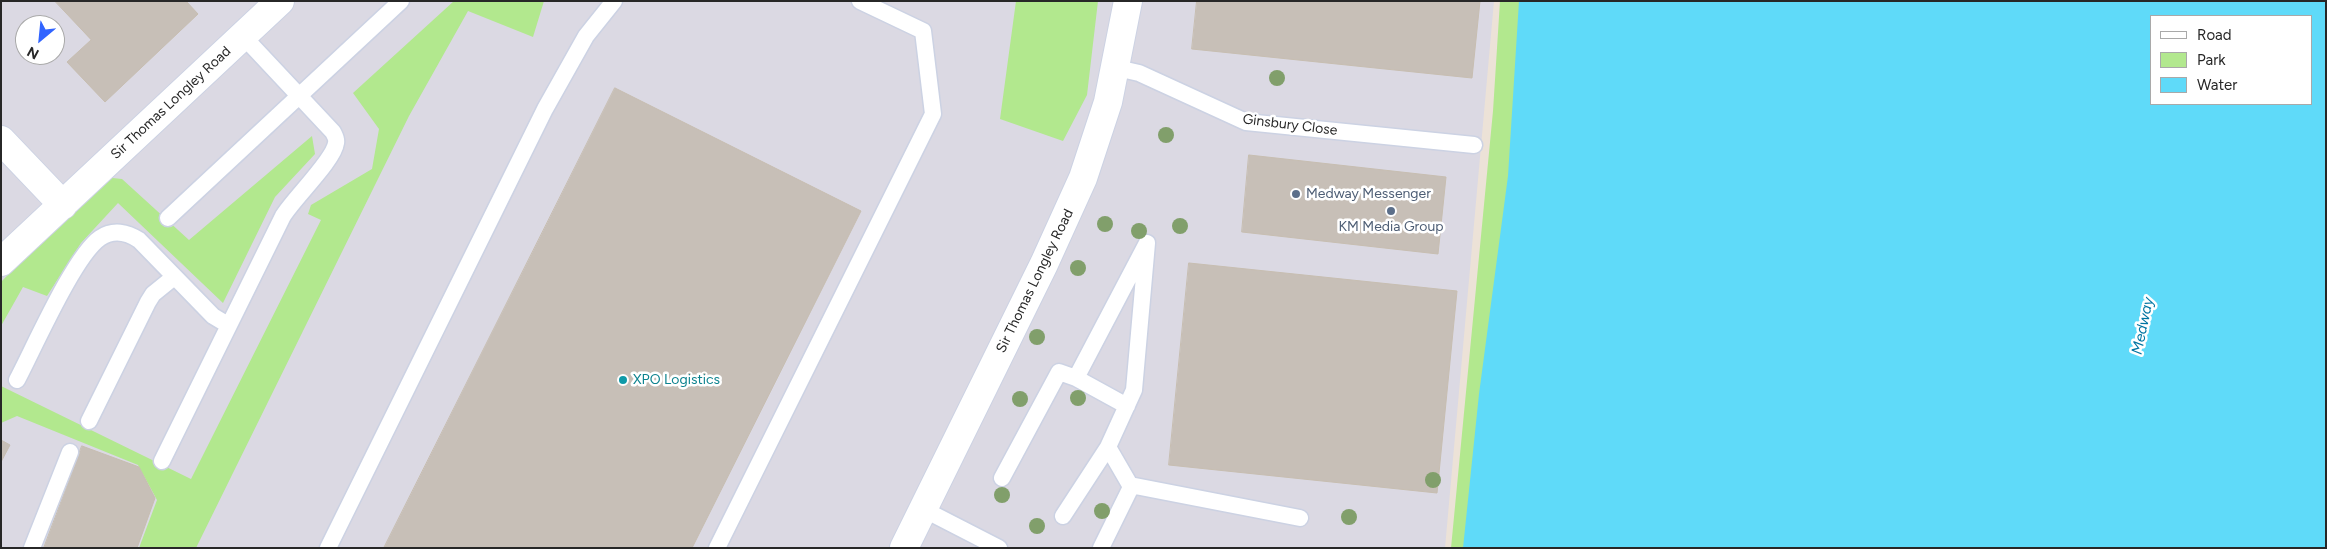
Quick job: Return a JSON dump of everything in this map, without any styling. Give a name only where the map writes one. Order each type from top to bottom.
[{"type":"street","name":"Sir Thomas Longley Road","points":[[1,262],[280,1]]},
{"type":"street","name":"Sir Thomas Longley Road","points":[[904,548],[1068,214],[1090,158],[1117,68],[1128,1]]},
{"type":"street","points":[[1,140],[63,205]]},
{"type":"lane","points":[[168,218],[401,1]]},
{"type":"lane","points":[[328,548],[545,109],[586,36],[614,1]]},
{"type":"lane","points":[[717,548],[933,114],[923,31],[860,1]]},
{"type":"lane","points":[[162,461],[283,216],[298,194],[328,160],[336,146],[337,140],[333,132],[243,36]]},
{"type":"lane","name":"Ginsbury Close","points":[[1117,68],[1139,73],[1246,122],[1474,145]]},
{"type":"lane","points":[[17,380],[78,264],[101,238],[123,232],[146,247],[213,316],[228,325]]},
{"type":"lane","points":[[1063,516],[1108,448],[1134,390],[1147,243],[1076,378]]},
{"type":"lane","points":[[89,422],[148,302],[153,294],[174,277]]},
{"type":"lane","points":[[1002,478],[1059,372],[1076,378],[1127,406]]},
{"type":"lane","points":[[1101,548],[1131,487],[1108,448]]},
{"type":"lane","points":[[32,548],[70,452]]},
{"type":"lane","points":[[1130,486],[1300,518]]},
{"type":"lane","points":[[923,509],[999,548]]},
{"type":"shaded area","points":[[1,1],[1494,1],[1445,548],[1,548]]},
{"type":"green space","points":[[454,1],[544,1],[533,37],[468,11],[409,116],[196,548],[139,548],[157,500],[138,465],[17,416],[1,423],[1,386],[191,479],[321,220],[308,214],[311,205],[372,169],[379,129],[353,93]]},
{"type":"green space","points":[[1016,1],[1098,1],[1087,95],[1063,141],[1000,119]]},
{"type":"green space","points":[[1500,1],[1587,1],[1568,548],[1451,548],[1493,111]]},
{"type":"green space","points":[[312,136],[315,154],[275,197],[223,303],[118,203],[81,243],[47,296],[23,287],[1,326],[1,282],[103,177],[122,179],[189,240]]},
{"type":"water","name":"Medway","points":[[1519,1],[2326,1],[2326,548],[1463,548],[1479,394],[1508,176]]},
{"type":"building","points":[[55,1],[186,1],[198,14],[105,102],[67,62],[91,40]]},
{"type":"building","points":[[1197,1],[1480,1],[1472,78],[1192,49]]},
{"type":"building","name":"XPO Logistics","points":[[615,88],[861,211],[692,548],[384,548]]},
{"type":"building","points":[[1249,155],[1446,177],[1438,254],[1242,232]]},
{"type":"building","points":[[1189,263],[1457,291],[1437,493],[1169,465]]},
{"type":"building","points":[[1,440],[10,445],[1,462]]},
{"type":"building","points":[[82,446],[139,467],[155,498],[137,548],[44,548]]},
{"type":"place","name":"Medway Messenger","points":[[1296,194]]},
{"type":"place","name":"KM Media Group","points":[[1391,211]]},
{"type":"place","name":"XPO Logistics","points":[[623,380]]}]
